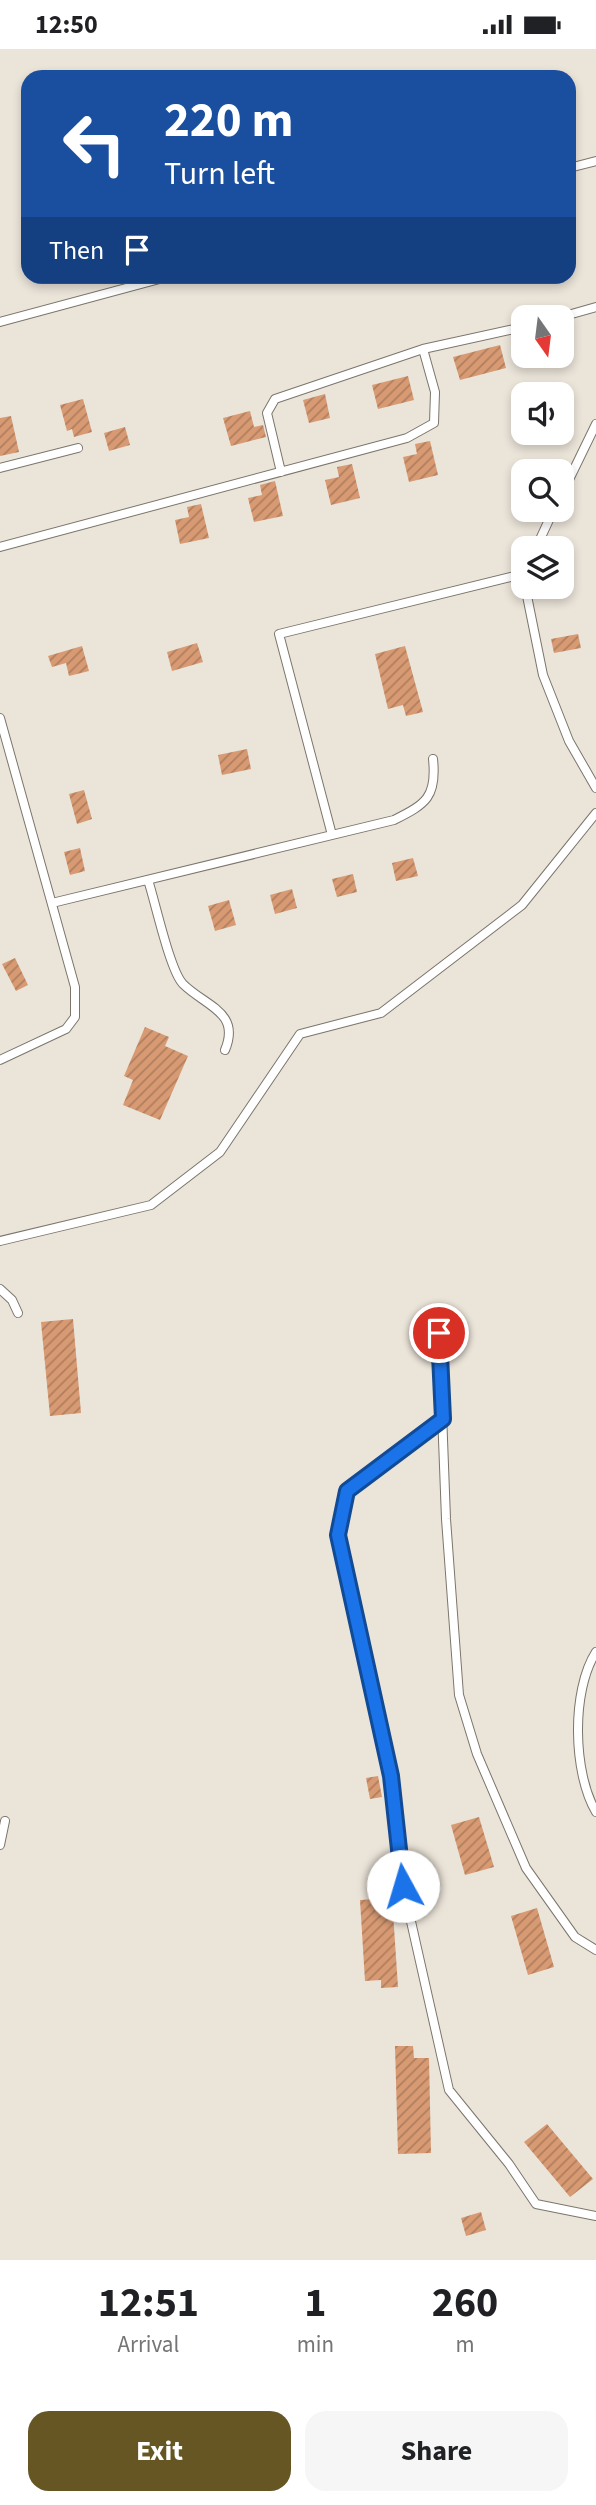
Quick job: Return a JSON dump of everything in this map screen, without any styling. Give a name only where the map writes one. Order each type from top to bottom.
[{"type":"lane","points":[[576,166],[596,161]]},
{"type":"lane","points":[[0,322],[141,284]]},
{"type":"lane","points":[[574,313],[596,307]]},
{"type":"lane","points":[[281,472],[267,413],[275,399],[423,349],[511,330]]},
{"type":"lane","points":[[0,547],[407,438],[434,423],[435,393],[423,349]]},
{"type":"lane","points":[[574,469],[596,423]]},
{"type":"lane","points":[[0,468],[78,448]]},
{"type":"lane","points":[[332,835],[279,633],[511,577]]},
{"type":"lane","points":[[528,599],[543,675],[569,741],[596,788]]},
{"type":"lane","points":[[0,718],[75,987],[75,1017],[66,1029],[0,1060]]},
{"type":"lane","points":[[52,903],[394,820],[423,806],[432,789],[433,758]]},
{"type":"lane","points":[[0,1241],[151,1205],[220,1152],[300,1034],[381,1013],[522,905],[596,813]]},
{"type":"lane","points":[[148,880],[181,983],[227,1020],[231,1035],[225,1049]]},
{"type":"lane","points":[[0,1289],[12,1300],[18,1313]]},
{"type":"lane","points":[[439,1333],[459,1695],[477,1755],[526,1868],[575,1937],[596,1950]]},
{"type":"lane","points":[[443,1419],[347,1491],[338,1535],[391,1776],[403,1886],[449,2090],[509,2164],[536,2204],[596,2216]]},
{"type":"lane","points":[[596,1652],[589,1664],[577,1728],[586,1795],[596,1812]]},
{"type":"lane","points":[[584,1782],[596,1787]]},
{"type":"lane","points":[[0,1845],[5,1821]]},
{"type":"building","points":[[500,345],[506,368],[460,380],[453,357]]},
{"type":"building","points":[[408,376],[414,400],[378,409],[372,385]]},
{"type":"building","points":[[325,394],[330,418],[309,423],[303,400]]},
{"type":"building","points":[[83,399],[92,432],[74,437],[72,429],[67,431],[60,405]]},
{"type":"building","points":[[250,411],[254,427],[263,425],[266,437],[231,446],[223,418]]},
{"type":"building","points":[[11,416],[19,452],[0,456],[0,418]]},
{"type":"building","points":[[125,427],[130,445],[109,451],[104,433]]},
{"type":"building","points":[[430,441],[438,475],[409,482],[403,457],[417,454],[415,444]]},
{"type":"building","points":[[352,464],[360,498],[331,505],[325,480],[339,477],[337,467]]},
{"type":"building","points":[[275,481],[283,516],[254,522],[248,498],[262,495],[260,485]]},
{"type":"building","points":[[201,504],[209,538],[180,544],[175,520],[189,517],[187,507]]},
{"type":"building","points":[[578,634],[581,648],[554,653],[551,639]]},
{"type":"building","points":[[197,643],[203,662],[172,671],[167,652]]},
{"type":"building","points":[[82,646],[89,671],[69,676],[66,663],[52,667],[48,656]]},
{"type":"building","points":[[405,646],[423,712],[406,716],[403,705],[388,709],[375,654]]},
{"type":"building","points":[[247,749],[251,769],[222,775],[218,755]]},
{"type":"building","points":[[84,790],[92,819],[77,824],[69,794]]},
{"type":"building","points":[[80,848],[85,871],[70,875],[64,852]]},
{"type":"building","points":[[413,858],[418,876],[396,881],[392,863]]},
{"type":"building","points":[[353,874],[357,892],[337,897],[332,879]]},
{"type":"building","points":[[292,889],[297,908],[275,914],[270,895]]},
{"type":"building","points":[[229,900],[236,925],[215,931],[208,906]]},
{"type":"building","points":[[15,958],[28,985],[16,991],[2,964]]},
{"type":"building","points":[[145,1027],[169,1037],[165,1046],[188,1056],[160,1120],[123,1105],[133,1080],[124,1076]]},
{"type":"building","points":[[73,1319],[81,1413],[50,1416],[41,1322]]},
{"type":"building","points":[[378,1776],[382,1797],[370,1799],[366,1778]]},
{"type":"building","points":[[479,1817],[494,1867],[465,1875],[451,1825]]},
{"type":"building","points":[[392,1898],[398,1987],[381,1988],[381,1980],[365,1981],[360,1900]]},
{"type":"building","points":[[537,1908],[554,1967],[528,1975],[511,1916]]},
{"type":"building","points":[[395,2046],[413,2046],[414,2058],[429,2058],[431,2153],[398,2154]]},
{"type":"building","points":[[547,2124],[593,2179],[570,2197],[524,2142]]},
{"type":"building","points":[[481,2212],[486,2230],[466,2236],[461,2218]]},
{"type":"route","points":[[403,1886],[391,1776],[338,1535],[347,1491],[386,1459],[443,1419],[439,1333]]}]
